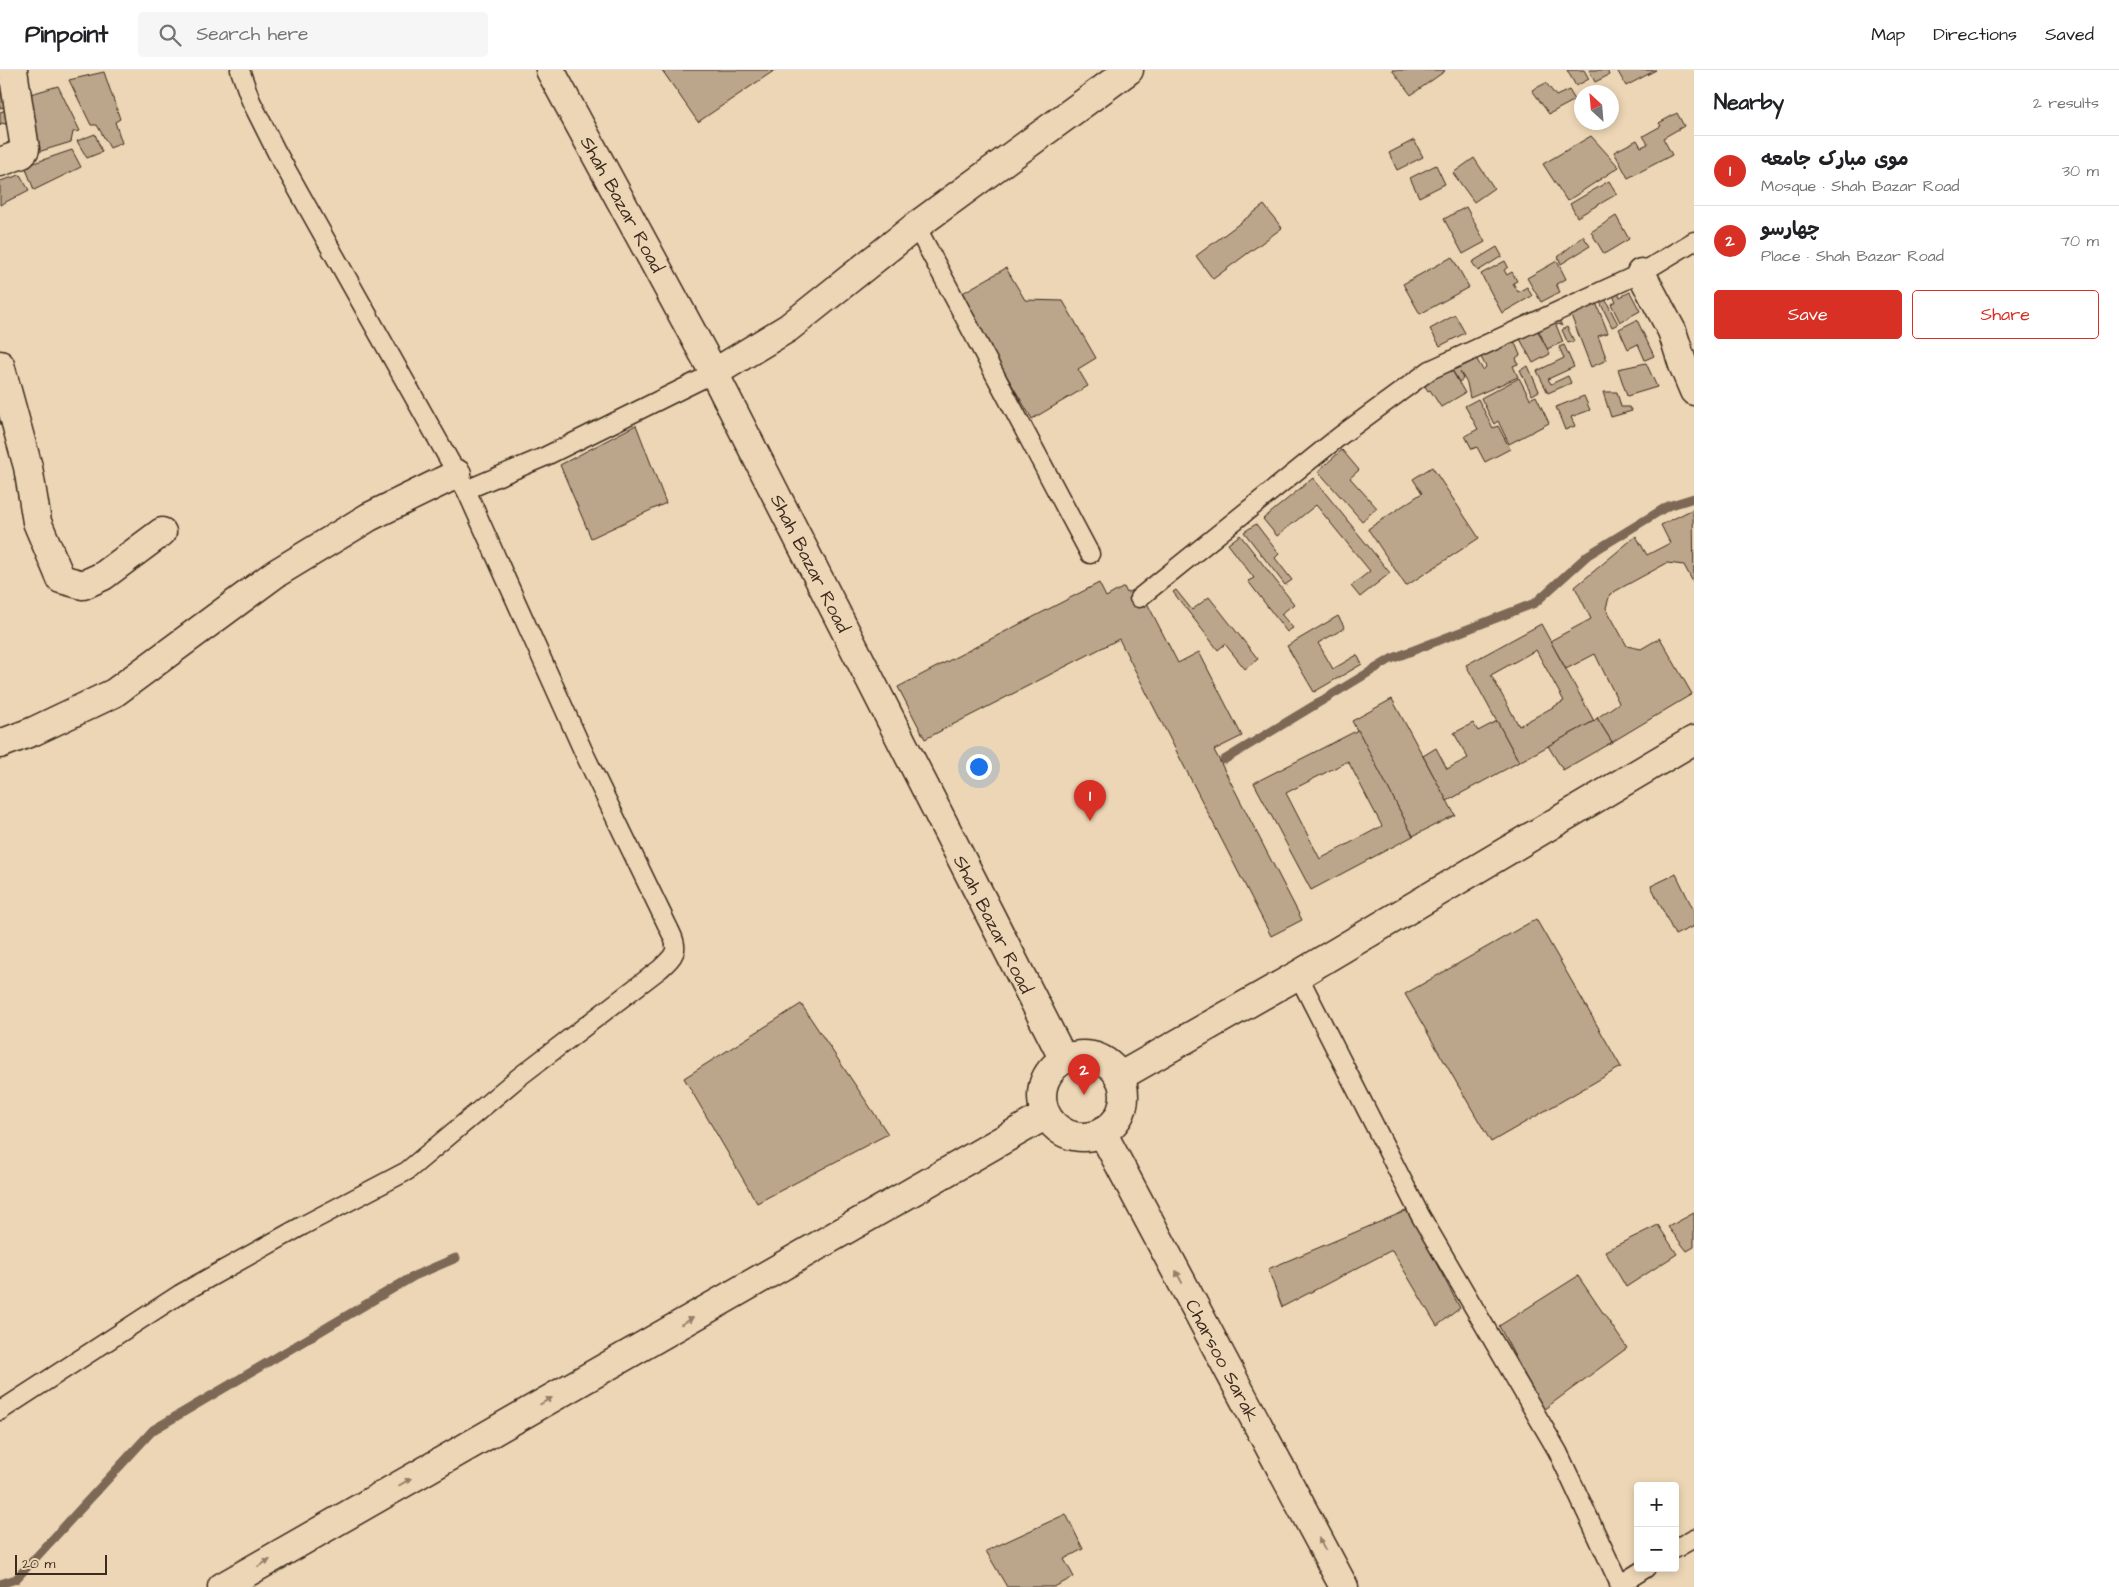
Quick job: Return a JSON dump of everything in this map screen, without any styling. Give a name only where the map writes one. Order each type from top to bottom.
[{"type":"main road","points":[[0,162],[22,154],[25,149],[13,70]]},
{"type":"main road","name":"Shah Bazar Road","points":[[550,70],[714,373],[1064,1060]]},
{"type":"main road","points":[[714,373],[788,328],[916,226],[1129,70]]},
{"type":"main road","points":[[1641,273],[1672,330],[1683,365],[1694,391]]},
{"type":"main road","points":[[0,365],[28,466],[37,522],[61,579],[83,585],[102,576],[162,532]]},
{"type":"main road","points":[[0,744],[34,731],[114,693],[275,574],[369,517],[461,482]]},
{"type":"main road","points":[[1119,1077],[1298,975],[1694,740]]},
{"type":"main road","points":[[1076,1056],[1088,1056],[1101,1060],[1111,1067],[1119,1077],[1123,1092],[1122,1108],[1118,1118],[1102,1132],[1081,1137],[1070,1135],[1056,1128],[1046,1115],[1042,1096],[1046,1078],[1064,1060],[1076,1056]]},
{"type":"main road","points":[[222,1587],[1046,1115]]},
{"type":"main road","name":"Charsoo Sarak","points":[[1102,1132],[1344,1587]]},
{"type":"lane","points":[[0,1411],[180,1294],[302,1226],[407,1171],[519,1077],[673,958],[676,942],[546,670],[461,482],[276,150],[252,101],[240,70]]},
{"type":"lane","points":[[916,226],[1090,554]]},
{"type":"lane","points":[[1139,598],[1340,436],[1430,370],[1641,273],[1694,241]]},
{"type":"lane","points":[[461,482],[544,457],[714,373]]},
{"type":"lane","points":[[1298,975],[1420,1215],[1558,1452],[1620,1586],[1640,1572]]},
{"type":"lane","points":[[1679,1547],[1694,1538]]},
{"type":"building","points":[[662,70],[775,70],[698,122]]},
{"type":"building","points":[[1392,70],[1444,70],[1445,71],[1411,95]]},
{"type":"building","points":[[1567,70],[1584,70],[1589,79],[1575,85]]},
{"type":"building","points":[[1589,70],[1607,70],[1609,75],[1595,82]]},
{"type":"building","points":[[1617,70],[1656,70],[1626,86]]},
{"type":"building","points":[[104,72],[120,119],[115,122],[122,143],[110,148],[97,125],[91,125],[69,80]]},
{"type":"building","points":[[1546,83],[1556,96],[1569,90],[1574,101],[1549,114],[1532,90]]},
{"type":"building","points":[[58,86],[80,131],[73,132],[71,142],[38,152],[28,134],[24,96]]},
{"type":"building","points":[[5,92],[15,105],[0,108],[0,93]]},
{"type":"building","points":[[13,108],[23,147],[0,150],[11,139],[6,124],[1,123],[0,126],[0,112]]},
{"type":"building","points":[[1677,113],[1684,126],[1663,138],[1672,155],[1628,178],[1614,152],[1637,140],[1641,147],[1648,144],[1643,136],[1661,126],[1659,123]]},
{"type":"building","points":[[95,134],[102,152],[87,158],[77,141]]},
{"type":"building","points":[[1591,136],[1619,167],[1567,201],[1543,164]]},
{"type":"building","points":[[1414,140],[1423,157],[1397,170],[1389,153]]},
{"type":"building","points":[[72,150],[81,167],[34,190],[25,166]]},
{"type":"building","points":[[1474,158],[1494,188],[1474,202],[1453,173]]},
{"type":"building","points":[[1436,165],[1445,184],[1419,197],[1410,178]]},
{"type":"building","points":[[20,175],[29,190],[0,205],[0,181]]},
{"type":"building","points":[[1609,181],[1617,194],[1577,217],[1570,204]]},
{"type":"building","points":[[1264,205],[1282,228],[1213,279],[1196,256]]},
{"type":"building","points":[[1466,207],[1485,242],[1463,254],[1444,219]]},
{"type":"building","points":[[1616,216],[1629,239],[1604,254],[1591,232]]},
{"type":"building","points":[[1583,236],[1590,246],[1561,264],[1558,257]]},
{"type":"building","points":[[1497,247],[1502,256],[1478,271],[1472,262]]},
{"type":"building","points":[[1452,257],[1469,287],[1420,314],[1403,284]]},
{"type":"building","points":[[1505,261],[1508,267],[1504,270],[1507,275],[1512,272],[1517,281],[1513,283],[1518,292],[1527,287],[1532,296],[1502,313],[1481,274]]},
{"type":"building","points":[[1557,261],[1566,279],[1556,284],[1560,292],[1541,302],[1527,278]]},
{"type":"building","points":[[1006,268],[1025,300],[1063,301],[1096,358],[1078,369],[1088,386],[1032,419],[959,295]]},
{"type":"building","points":[[1615,287],[1620,297],[1630,292],[1640,311],[1620,322],[1611,304],[1616,301],[1610,290]]},
{"type":"building","points":[[1602,293],[1618,324],[1612,327],[1597,296]]},
{"type":"building","points":[[1595,300],[1608,333],[1598,336],[1607,360],[1591,367],[1569,310]]},
{"type":"building","points":[[1556,314],[1562,326],[1556,325],[1563,342],[1547,349],[1536,324]]},
{"type":"building","points":[[1455,315],[1465,333],[1440,346],[1430,329]]},
{"type":"building","points":[[1637,320],[1654,356],[1645,360],[1638,344],[1628,349],[1619,329]]},
{"type":"building","points":[[1567,327],[1574,341],[1568,343],[1562,330]]},
{"type":"building","points":[[1536,328],[1550,354],[1533,363],[1519,337]]},
{"type":"building","points":[[1512,336],[1520,355],[1516,358],[1518,364],[1513,366],[1518,377],[1470,398],[1467,383],[1460,372],[1463,379],[1459,382],[1450,366],[1457,360],[1461,367],[1471,362],[1467,356],[1473,353],[1483,370],[1486,367],[1478,351]]},
{"type":"building","points":[[1564,345],[1574,367],[1548,379],[1551,384],[1568,376],[1571,383],[1548,393],[1537,371],[1564,358],[1559,347]]},
{"type":"building","points":[[1646,363],[1657,387],[1627,396],[1618,369]]},
{"type":"building","points":[[1528,366],[1539,391],[1532,395],[1520,370]]},
{"type":"building","points":[[1450,367],[1465,393],[1441,407],[1423,383]]},
{"type":"building","points":[[1519,378],[1530,399],[1536,396],[1549,423],[1509,444],[1498,421],[1494,424],[1481,398]]},
{"type":"building","points":[[1603,392],[1617,392],[1621,407],[1629,407],[1632,411],[1611,417]]},
{"type":"building","points":[[1584,396],[1590,410],[1571,417],[1575,426],[1565,430],[1556,407]]},
{"type":"building","points":[[1478,399],[1493,428],[1498,426],[1510,449],[1485,462],[1477,447],[1472,449],[1465,436],[1478,429],[1465,406]]},
{"type":"building","points":[[636,425],[666,503],[591,538],[560,465]]},
{"type":"building","points":[[1342,450],[1359,470],[1350,478],[1377,508],[1362,521],[1318,471]]},
{"type":"building","points":[[1432,467],[1479,538],[1406,586],[1368,529],[1422,493],[1413,479]]},
{"type":"building","points":[[1313,478],[1390,573],[1360,597],[1351,586],[1370,571],[1316,505],[1277,536],[1263,519]]},
{"type":"building","points":[[1693,509],[1694,584],[1684,565],[1667,563],[1610,594],[1606,608],[1627,646],[1641,649],[1660,638],[1692,694],[1612,742],[1597,718],[1619,703],[1595,654],[1566,669],[1550,641],[1591,619],[1575,587],[1636,536],[1647,555],[1670,543],[1661,525]]},
{"type":"building","points":[[1256,524],[1279,554],[1275,558],[1292,580],[1285,585],[1244,532]]},
{"type":"building","points":[[1240,535],[1294,604],[1281,614],[1293,628],[1287,632],[1248,581],[1254,578],[1228,544]]},
{"type":"building","points":[[1099,583],[1106,597],[1124,587],[1127,593],[1132,590],[1139,605],[1146,601],[1178,663],[1199,652],[1242,736],[1214,750],[1302,920],[1271,936],[1119,639],[925,739],[898,687]]},
{"type":"building","points":[[1176,590],[1192,610],[1209,597],[1258,659],[1245,669],[1225,644],[1218,650],[1173,592]]},
{"type":"building","points":[[1338,616],[1345,628],[1318,643],[1333,669],[1357,655],[1362,664],[1314,692],[1287,646]]},
{"type":"building","points":[[1541,624],[1594,721],[1519,762],[1466,665]],"holes":[[[1536,650],[1564,701],[1519,726],[1491,675]]]},
{"type":"building","points":[[1392,699],[1455,815],[1413,836],[1352,721]]},
{"type":"building","points":[[1597,718],[1612,742],[1563,770],[1548,746]]},
{"type":"building","points":[[1497,721],[1519,762],[1447,801],[1423,756],[1436,748],[1447,769],[1468,758],[1454,733],[1473,723],[1478,731]]},
{"type":"building","points":[[1358,730],[1413,836],[1311,890],[1254,783]],"holes":[[[1348,761],[1382,826],[1320,859],[1286,793]]]},
{"type":"building","points":[[1676,874],[1694,911],[1694,926],[1675,935],[1651,886]]},
{"type":"building","points":[[1536,919],[1621,1067],[1491,1142],[1405,994]]},
{"type":"building","points":[[801,1004],[888,1134],[757,1203],[684,1078]]},
{"type":"building","points":[[1408,1210],[1460,1308],[1437,1326],[1392,1250],[1282,1307],[1268,1269]]},
{"type":"building","points":[[1694,1213],[1694,1247],[1687,1251],[1668,1227]]},
{"type":"building","points":[[1658,1225],[1677,1254],[1626,1287],[1605,1251]]},
{"type":"building","points":[[1578,1276],[1627,1348],[1543,1410],[1499,1326]]},
{"type":"building","points":[[1066,1514],[1083,1549],[1064,1559],[1074,1577],[1054,1587],[1007,1587],[986,1551]]},
{"type":"waterway","points":[[1224,760],[1391,659],[1535,603],[1588,555],[1668,506],[1694,498]]},
{"type":"waterway","points":[[0,1584],[16,1579],[153,1430],[414,1276],[456,1258]]},
{"type":"place","name":"موی مبارک جامعه","points":[[1090,821]]},
{"type":"place","name":"چهارسو","points":[[1084,1095]]}]
